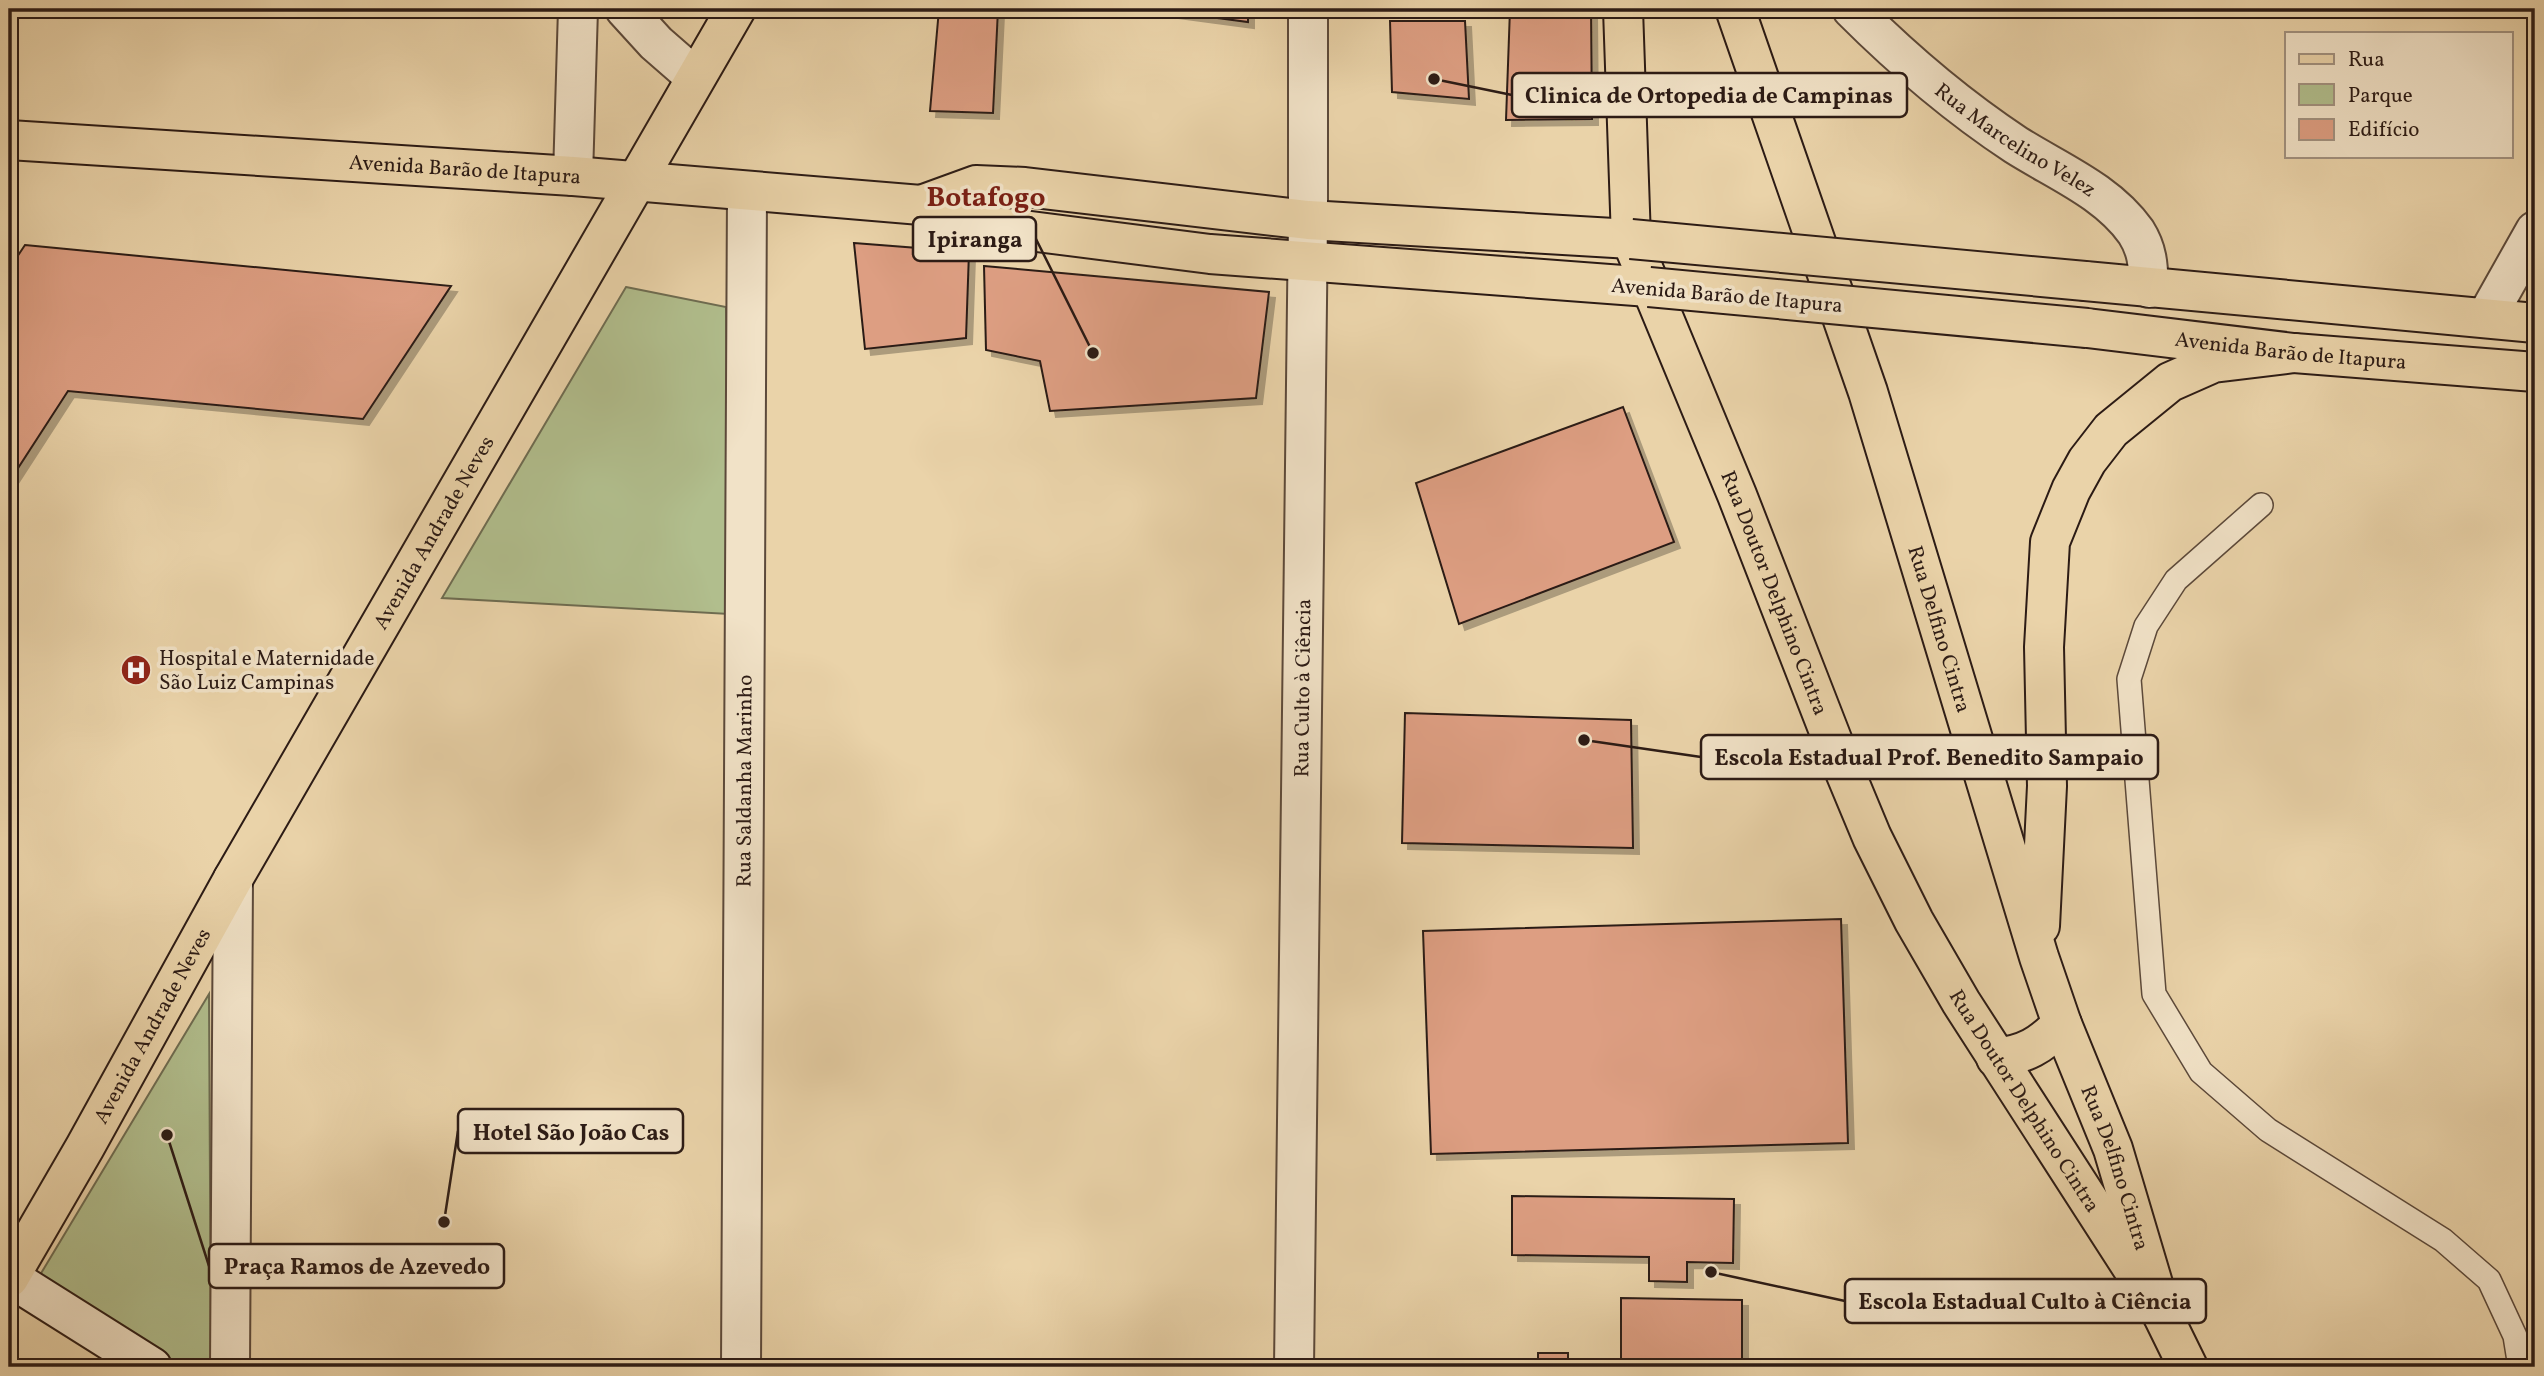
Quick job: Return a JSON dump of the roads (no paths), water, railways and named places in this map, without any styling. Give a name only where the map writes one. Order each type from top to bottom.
[{"type":"main road","name":"Avenida Andrade Neves","points":[[9,1278],[85,1147],[233,879],[736,9]]},
{"type":"main road","name":"Rua Doutor Delphino Cintra","points":[[1623,9],[1631,239],[1737,495],[1872,837],[1914,921],[1996,1058],[2162,1314]]},
{"type":"main road","name":"Rua Delfino Cintra","points":[[1735,9],[1868,392],[2039,957],[2062,1024],[2113,1149],[2162,1314],[2188,1367]]},
{"type":"main road","name":"Avenida Barão de Itapura","points":[[9,140],[573,176],[747,193],[920,205],[975,224],[1210,254],[1650,287],[2087,328],[2294,353],[2535,372]]},
{"type":"main road","name":"Avenida Barão de Itapura","points":[[920,205],[976,185],[1025,187],[1308,220],[1631,239],[2535,323]]},
{"type":"main road","points":[[2039,957],[2047,786],[2044,647],[2050,542],[2067,500],[2087,461],[2111,430],[2170,382],[2213,363],[2294,353]]},
{"type":"main road","points":[[1996,1058],[2020,1055],[2037,1046],[2062,1024]]},
{"type":"street","points":[[573,176],[578,9]]},
{"type":"street","points":[[625,9],[656,43],[695,77]]},
{"type":"street","name":"Rua Culto à Ciência","points":[[1294,1367],[1308,220],[1308,9]]},
{"type":"street","name":"Rua Marcelino Velez","points":[[1852,9],[1925,77],[2015,144],[2097,194],[2120,214],[2136,232],[2148,254],[2149,288]]},
{"type":"street","name":"Rua Saldanha Marinho","points":[[741,1367],[747,193]]},
{"type":"street","points":[[2486,318],[2535,232]]},
{"type":"street","points":[[230,1367],[233,879]]},
{"type":"street","points":[[9,1278],[152,1367]]},
{"type":"lane","points":[[2261,505],[2176,580],[2147,626],[2129,679],[2154,994],[2201,1072],[2268,1130],[2443,1240],[2489,1280],[2515,1336],[2520,1367]]},
{"type":"place","name":"Clinica de Ortopedia de Campinas","points":[[1434,79]]},
{"type":"place","name":"Ipiranga","points":[[1093,353]]},
{"type":"place","name":"Hospital e Maternidade São Luiz Campinas","points":[[136,670]]},
{"type":"place","name":"Escola Estadual Prof. Benedito Sampaio","points":[[1584,740]]},
{"type":"place","name":"Praça Ramos de Azevedo","points":[[167,1135]]},
{"type":"place","name":"Hotel São João Cas","points":[[444,1222]]},
{"type":"place","name":"Escola Estadual Culto à Ciência","points":[[1711,1272]]},
{"type":"district","name":"Botafogo","points":[[986,196]]}]
